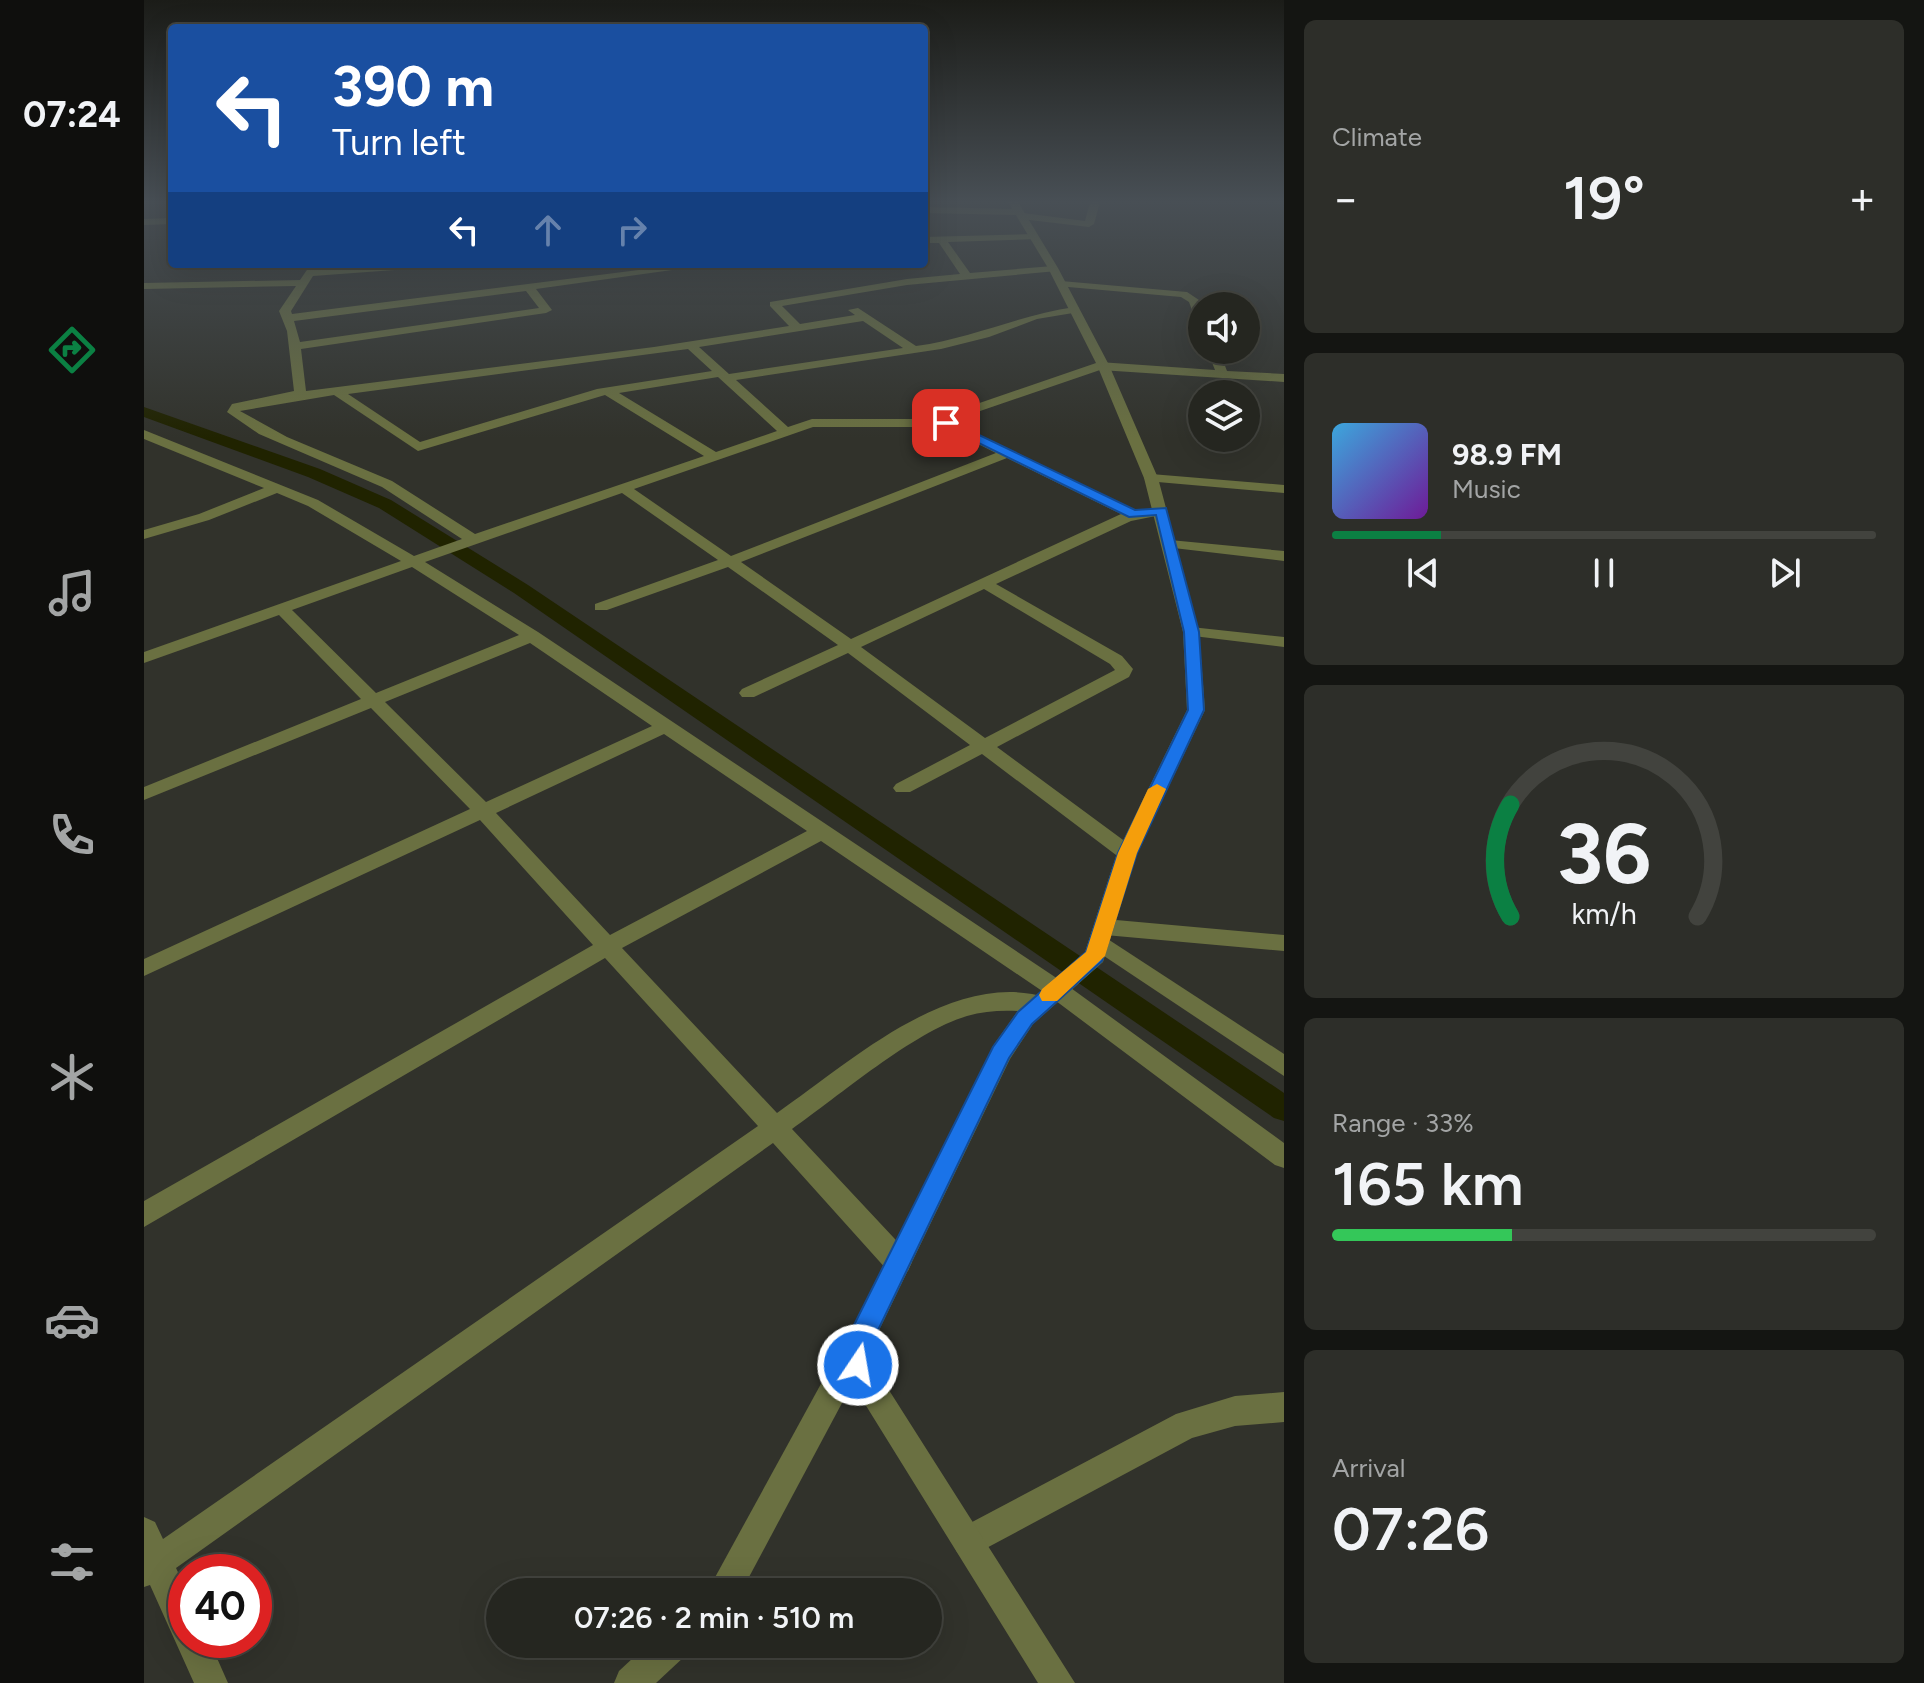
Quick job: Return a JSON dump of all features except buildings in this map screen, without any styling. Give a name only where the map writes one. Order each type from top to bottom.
[{"type":"street","points":[[144,286],[219,281]]},
{"type":"street","points":[[292,397],[301,390],[295,346],[285,311],[304,281]]},
{"type":"street","points":[[288,318],[581,281]]},
{"type":"street","points":[[797,328],[774,304],[932,281]]},
{"type":"street","points":[[731,1578],[855,1350],[1001,1053],[1025,1018],[1100,942],[1127,853],[1196,710],[1191,632],[1151,478],[1103,365],[1059,281]]},
{"type":"street","points":[[1061,284],[1188,296]]},
{"type":"street","points":[[295,346],[546,310],[529,287]]},
{"type":"street","points":[[821,295],[866,317],[914,350]]},
{"type":"street","points":[[336,391],[418,447],[607,391],[914,350],[973,338],[1035,316],[1075,310]]},
{"type":"street","points":[[470,541],[424,504],[399,490],[291,442],[233,412],[242,405],[292,397],[690,345],[866,317]]},
{"type":"street","points":[[690,345],[785,431]]},
{"type":"street","points":[[1218,364],[1222,373]]},
{"type":"street","points":[[934,422],[1103,365],[1284,378]]},
{"type":"street","points":[[607,391],[714,456]]},
{"type":"street","points":[[144,658],[785,431],[823,422],[934,422],[954,426],[1134,515]]},
{"type":"street","points":[[144,434],[153,444],[277,488],[344,518],[420,560],[823,831],[1054,991],[1284,1157]]},
{"type":"street","points":[[601,607],[731,561],[1008,453]]},
{"type":"street","points":[[1151,478],[1284,489]]},
{"type":"street","points":[[144,535],[204,517],[277,488]]},
{"type":"street","points":[[623,488],[849,646],[1127,853]]},
{"type":"street","points":[[748,693],[1134,515],[1161,511]]},
{"type":"street","points":[[1170,544],[1284,556]]},
{"type":"street","points":[[903,788],[1123,673],[1124,669],[1116,660],[984,583]]},
{"type":"street","points":[[282,609],[484,812],[898,1262]]},
{"type":"street","points":[[1191,632],[1284,642]]},
{"type":"street","points":[[144,794],[532,636]]},
{"type":"street","points":[[144,968],[667,726]]},
{"type":"street","points":[[144,1215],[608,946],[823,831]]},
{"type":"street","points":[[1100,942],[1284,943]]},
{"type":"street","points":[[1100,942],[1284,1066]]},
{"type":"street","points":[[168,1593],[148,1555],[923,1026],[980,1003],[1054,991]]},
{"type":"street","points":[[855,1350],[858,1365],[1058,1683]]},
{"type":"street","points":[[968,1541],[1187,1425],[1235,1411],[1284,1407]]},
{"type":"street","points":[[200,1658],[211,1683]]},
{"type":"street","points":[[631,1683],[658,1658]]},
{"type":"waterway","points":[[144,412],[314,473],[385,504],[521,589],[1284,1109]]},
{"type":"slow traffic","points":[[1050,995],[1095,956],[1127,853],[1157,789]]},
{"type":"route","points":[[858,1365],[855,1350],[1001,1053],[1025,1018],[1095,956],[1127,853],[1196,710],[1191,632],[1161,511],[1134,515],[946,423]]}]
